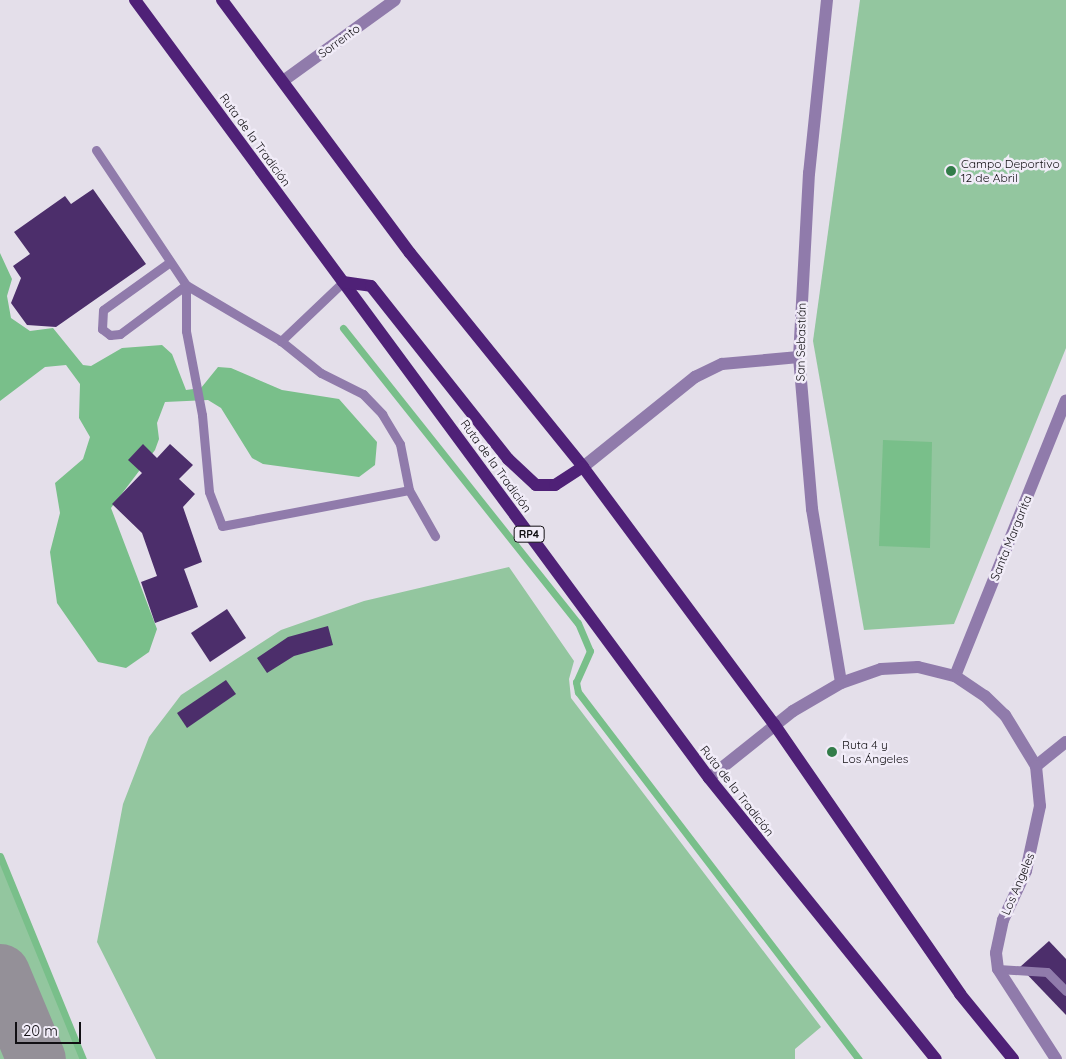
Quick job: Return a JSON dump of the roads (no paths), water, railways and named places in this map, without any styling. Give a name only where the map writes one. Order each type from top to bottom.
[{"type":"main road","name":"Ruta de la Tradición","points":[[135,0],[708,778],[936,1059]]},
{"type":"main road","points":[[222,0],[410,253],[583,467],[774,724],[960,994],[1013,1059]]},
{"type":"main road","points":[[343,282],[372,286],[508,459],[536,485],[555,485],[583,467]]},
{"type":"street","name":"Sorrento","points":[[283,81],[395,0]]},
{"type":"street","name":"San Sebastián","points":[[827,0],[809,172],[799,357],[812,509],[841,683]]},
{"type":"street","points":[[583,467],[695,378],[722,364],[799,357]]},
{"type":"street","name":"Santa Margarita","points":[[956,676],[1066,400]]},
{"type":"street","points":[[708,778],[774,724],[793,711],[841,683],[881,669],[918,668],[956,676],[1005,715],[1036,766],[1066,742]]},
{"type":"street","name":"Los Angeles","points":[[998,969],[1003,920],[1036,838],[1036,766]]},
{"type":"street","points":[[998,969],[1056,1059]]},
{"type":"lane","points":[[96,150],[186,285],[281,341],[320,373],[363,394],[382,414],[400,444],[409,490],[436,536]]},
{"type":"lane","points":[[170,262],[102,310],[102,330],[120,334],[186,285]]},
{"type":"lane","points":[[281,341],[343,282]]},
{"type":"lane","points":[[186,285],[192,374],[202,415],[209,492],[222,526],[409,490]]},
{"type":"lane","points":[[998,969],[1047,972],[1066,991]]},
{"type":"waterway","points":[[343,328],[578,623],[590,651],[576,682],[578,692],[859,1059]]},
{"type":"waterway","points":[[0,856],[83,1059]]},
{"type":"place","name":"Campo Deportivo 12 de Abril","points":[[951,171]]},
{"type":"place","name":"Ruta 4 y Los Ángeles","points":[[832,752]]}]
